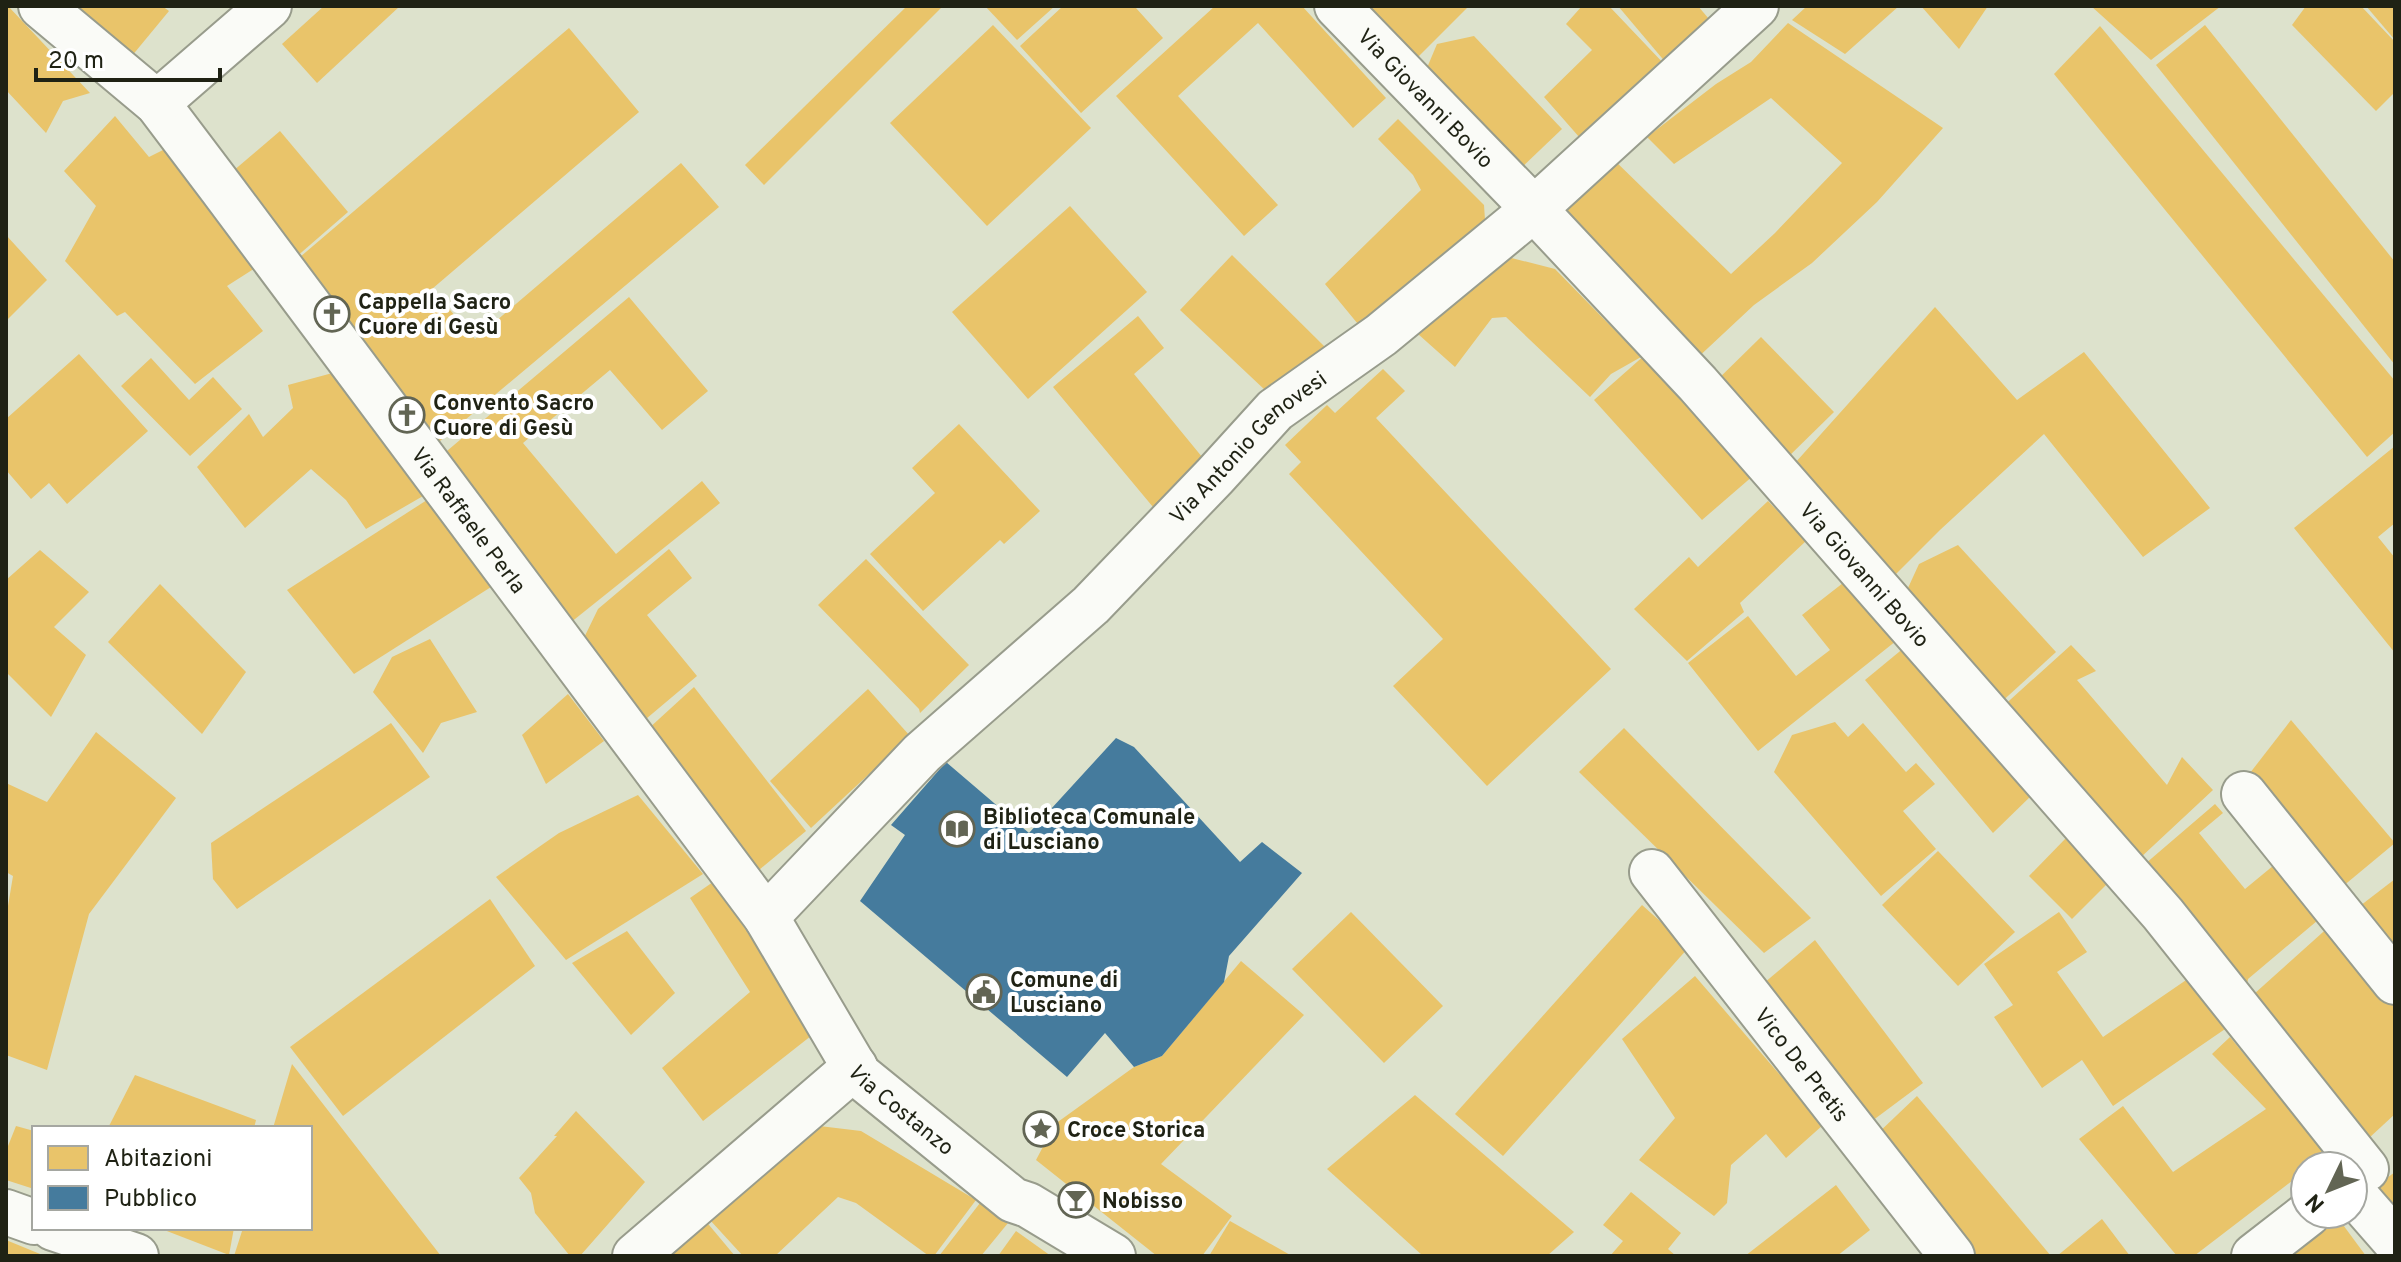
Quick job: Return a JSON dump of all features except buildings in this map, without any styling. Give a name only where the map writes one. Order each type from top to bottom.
[{"type":"street","name":"Via Raffaele Perla","points":[[41,6],[157,103],[766,917],[855,1067]]},
{"type":"street","points":[[157,103],[269,6]]},
{"type":"street","name":"Via Giovanni Bovio","points":[[1337,6],[1698,384],[2163,914],[2350,1150]]},
{"type":"street","name":"Via Antonio Genovesi","points":[[766,917],[922,753],[1091,605],[1275,410],[1381,335],[1534,209],[1756,6]]},
{"type":"street","points":[[2244,794],[2395,982]]},
{"type":"street","name":"Vico De Pretis","points":[[1652,872],[1952,1256]]},
{"type":"street","name":"Via Costanzo","points":[[635,1256],[855,1067],[859,1075],[875,1089],[1013,1200],[1028,1205],[1113,1256]]},
{"type":"street","name":"Via Giovanni Bovio","points":[[2369,1176],[2395,1241]]},
{"type":"street","points":[[6,1212],[32,1221]]},
{"type":"street","points":[[2254,1256],[2289,1229]]},
{"type":"street","points":[[59,1230],[136,1256]]},
{"type":"place","name":"Cappella Sacro Cuore di Gesù","points":[[332,314]]},
{"type":"place","name":"Convento Sacro Cuore di Gesù","points":[[407,415]]},
{"type":"place","name":"Biblioteca Comunale di Lusciano","points":[[957,829]]},
{"type":"place","name":"Comune di Lusciano","points":[[984,992]]},
{"type":"place","name":"Croce Storica","points":[[1041,1129]]},
{"type":"place","name":"Nobisso","points":[[1076,1200]]}]
